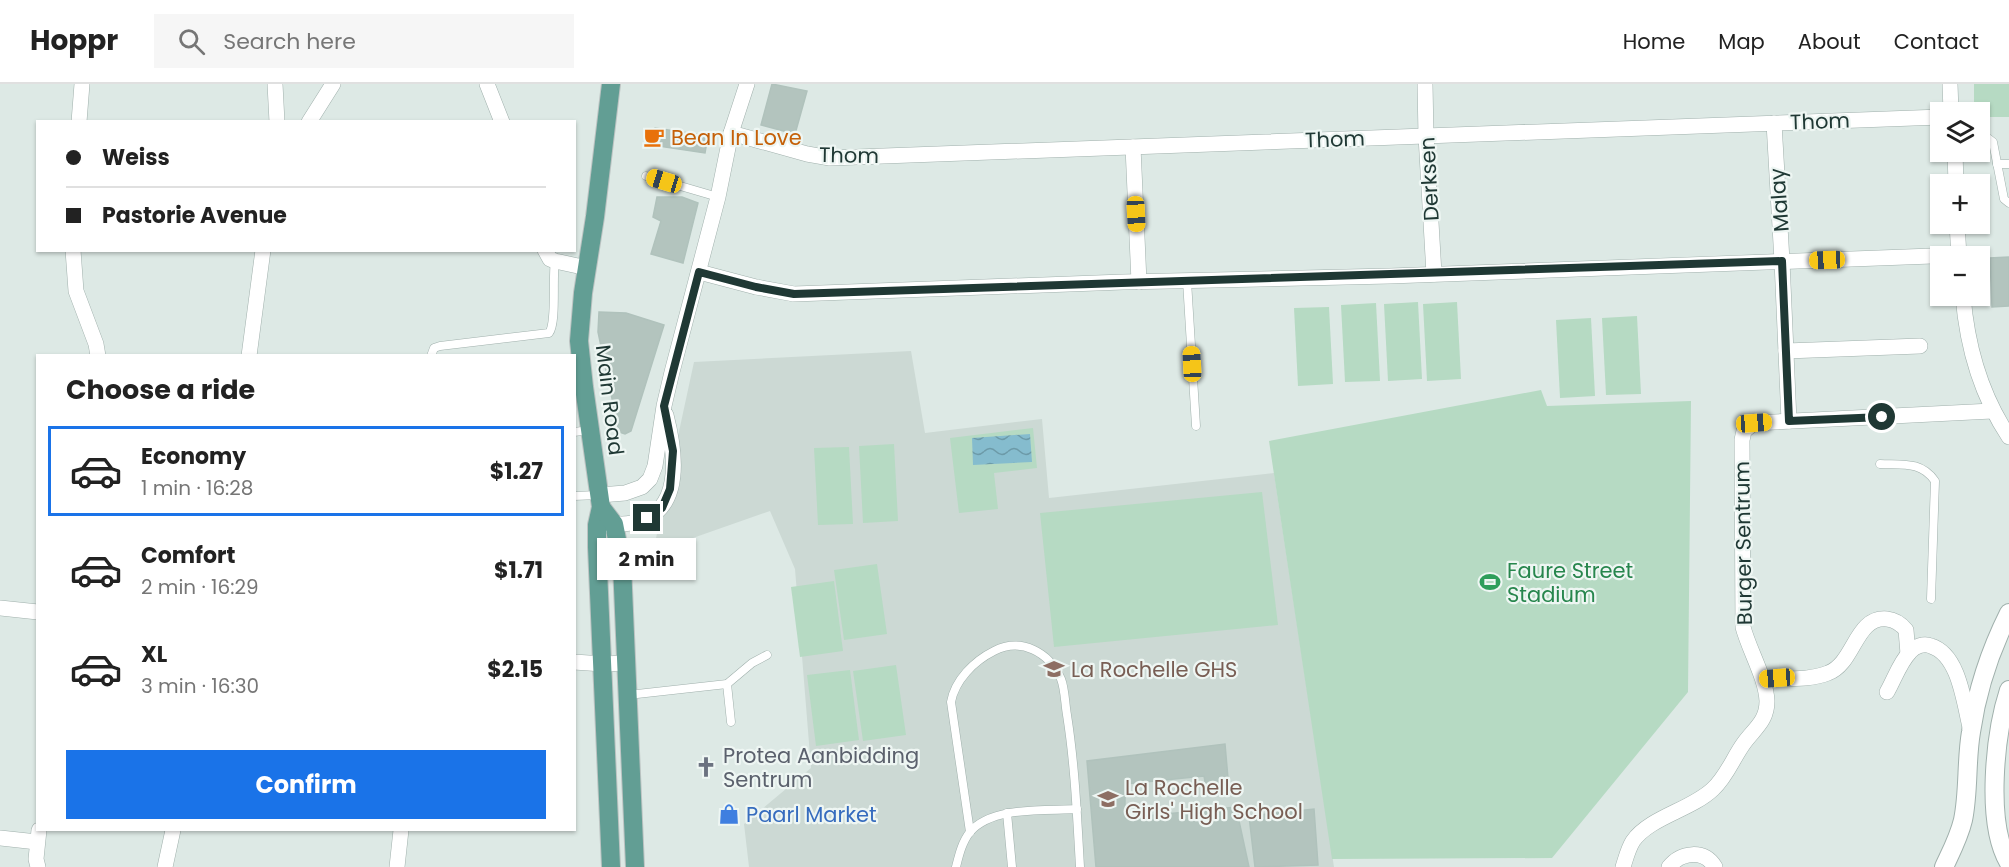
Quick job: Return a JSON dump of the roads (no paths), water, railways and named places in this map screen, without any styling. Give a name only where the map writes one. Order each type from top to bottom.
[{"type":"main road","name":"Main Road","points":[[611,84],[582,293],[579,341],[582,431],[606,525],[622,565],[635,867]]},
{"type":"main road","points":[[606,525],[603,664],[611,867]]},
{"type":"street","points":[[80,120],[82,84]]},
{"type":"street","points":[[275,84],[277,120]]},
{"type":"street","points":[[310,120],[333,84]]},
{"type":"street","points":[[487,84],[501,120]]},
{"type":"street","points":[[601,501],[635,490],[650,479],[657,453],[664,406],[718,197],[731,133],[747,84]]},
{"type":"street","name":"Derksen","points":[[1425,84],[1434,274]]},
{"type":"street","points":[[1950,84],[1951,102]]},
{"type":"street","name":"Thom","points":[[731,133],[830,158],[1930,117]]},
{"type":"street","name":"Malay","points":[[1774,123],[1789,421]]},
{"type":"street","points":[[1133,147],[1139,282]]},
{"type":"street","points":[[73,252],[76,291],[98,354]]},
{"type":"street","points":[[249,354],[263,252]]},
{"type":"street","points":[[550,256],[587,268]]},
{"type":"street","points":[[699,272],[794,294],[1930,257]]},
{"type":"street","points":[[1964,306],[1971,349],[2009,437]]},
{"type":"street","points":[[1786,351],[1920,346]]},
{"type":"street","points":[[606,525],[636,522],[647,518],[658,511],[664,502],[673,471],[673,451],[664,406]]},
{"type":"street","points":[[1789,421],[2000,419]]},
{"type":"street","name":"Burger Sentrum","points":[[1623,867],[1628,850],[1636,837],[1655,823],[1695,802],[1713,789],[1722,779],[1744,743],[1766,717],[1767,701],[1763,679],[1748,646],[1743,627],[1742,440],[1744,431],[1754,423],[1789,421]]},
{"type":"street","points":[[0,608],[36,612]]},
{"type":"street","points":[[1944,867],[1963,820],[1971,731],[1986,664],[2009,613]]},
{"type":"street","points":[[1763,679],[1827,674],[1844,662],[1866,625],[1873,620],[1894,620],[1942,651],[1952,662],[1971,731]]},
{"type":"street","points":[[1902,625],[1908,638],[1908,654]]},
{"type":"street","points":[[1887,692],[1908,654],[1921,645],[1933,646],[1942,651]]},
{"type":"street","points":[[576,662],[626,663]]},
{"type":"street","points":[[2009,690],[2001,724],[1995,770],[1994,804],[2000,839],[2009,863]]},
{"type":"street","points":[[165,867],[173,831]]},
{"type":"street","points":[[397,867],[401,831]]},
{"type":"street","points":[[0,838],[38,836],[38,867]]},
{"type":"street","points":[[1669,867],[1674,860],[1684,855],[1694,854],[1704,857],[1715,867]]},
{"type":"lane","points":[[1990,140],[1993,142],[2004,199],[2009,203]]},
{"type":"lane","points":[[1997,164],[2009,164]]},
{"type":"lane","points":[[646,176],[718,197]]},
{"type":"lane","points":[[432,354],[434,348],[440,346],[549,333],[553,324],[553,276],[550,256]]},
{"type":"lane","points":[[1187,281],[1196,426]]},
{"type":"lane","points":[[1880,464],[1919,466],[1928,471],[1935,481],[1931,599]]},
{"type":"lane","points":[[576,496],[601,501]]},
{"type":"lane","points":[[970,832],[951,702],[953,691],[982,657],[1004,646],[1022,646],[1037,650],[1050,661],[1062,680],[1072,747],[1080,867]]},
{"type":"lane","points":[[628,695],[727,684],[735,680],[752,663],[767,656]]},
{"type":"lane","points":[[727,684],[731,722]]},
{"type":"lane","points":[[956,867],[962,845],[970,832],[985,820],[1007,813],[1077,809]]},
{"type":"lane","points":[[1007,813],[1012,867]]},
{"type":"water","points":[[1030,434],[1032,462],[973,465],[972,438]]},
{"type":"place","name":"Bean In Love","points":[[654,137]]},
{"type":"place","name":"Faure Street Stadium","points":[[1490,582]]},
{"type":"place","name":"La Rochelle GHS","points":[[1054,669]]},
{"type":"place","name":"Protea Aanbidding Sentrum","points":[[706,767]]},
{"type":"place","name":"La Rochelle Girls' High School","points":[[1108,799]]},
{"type":"place","name":"Paarl Market","points":[[729,814]]}]
